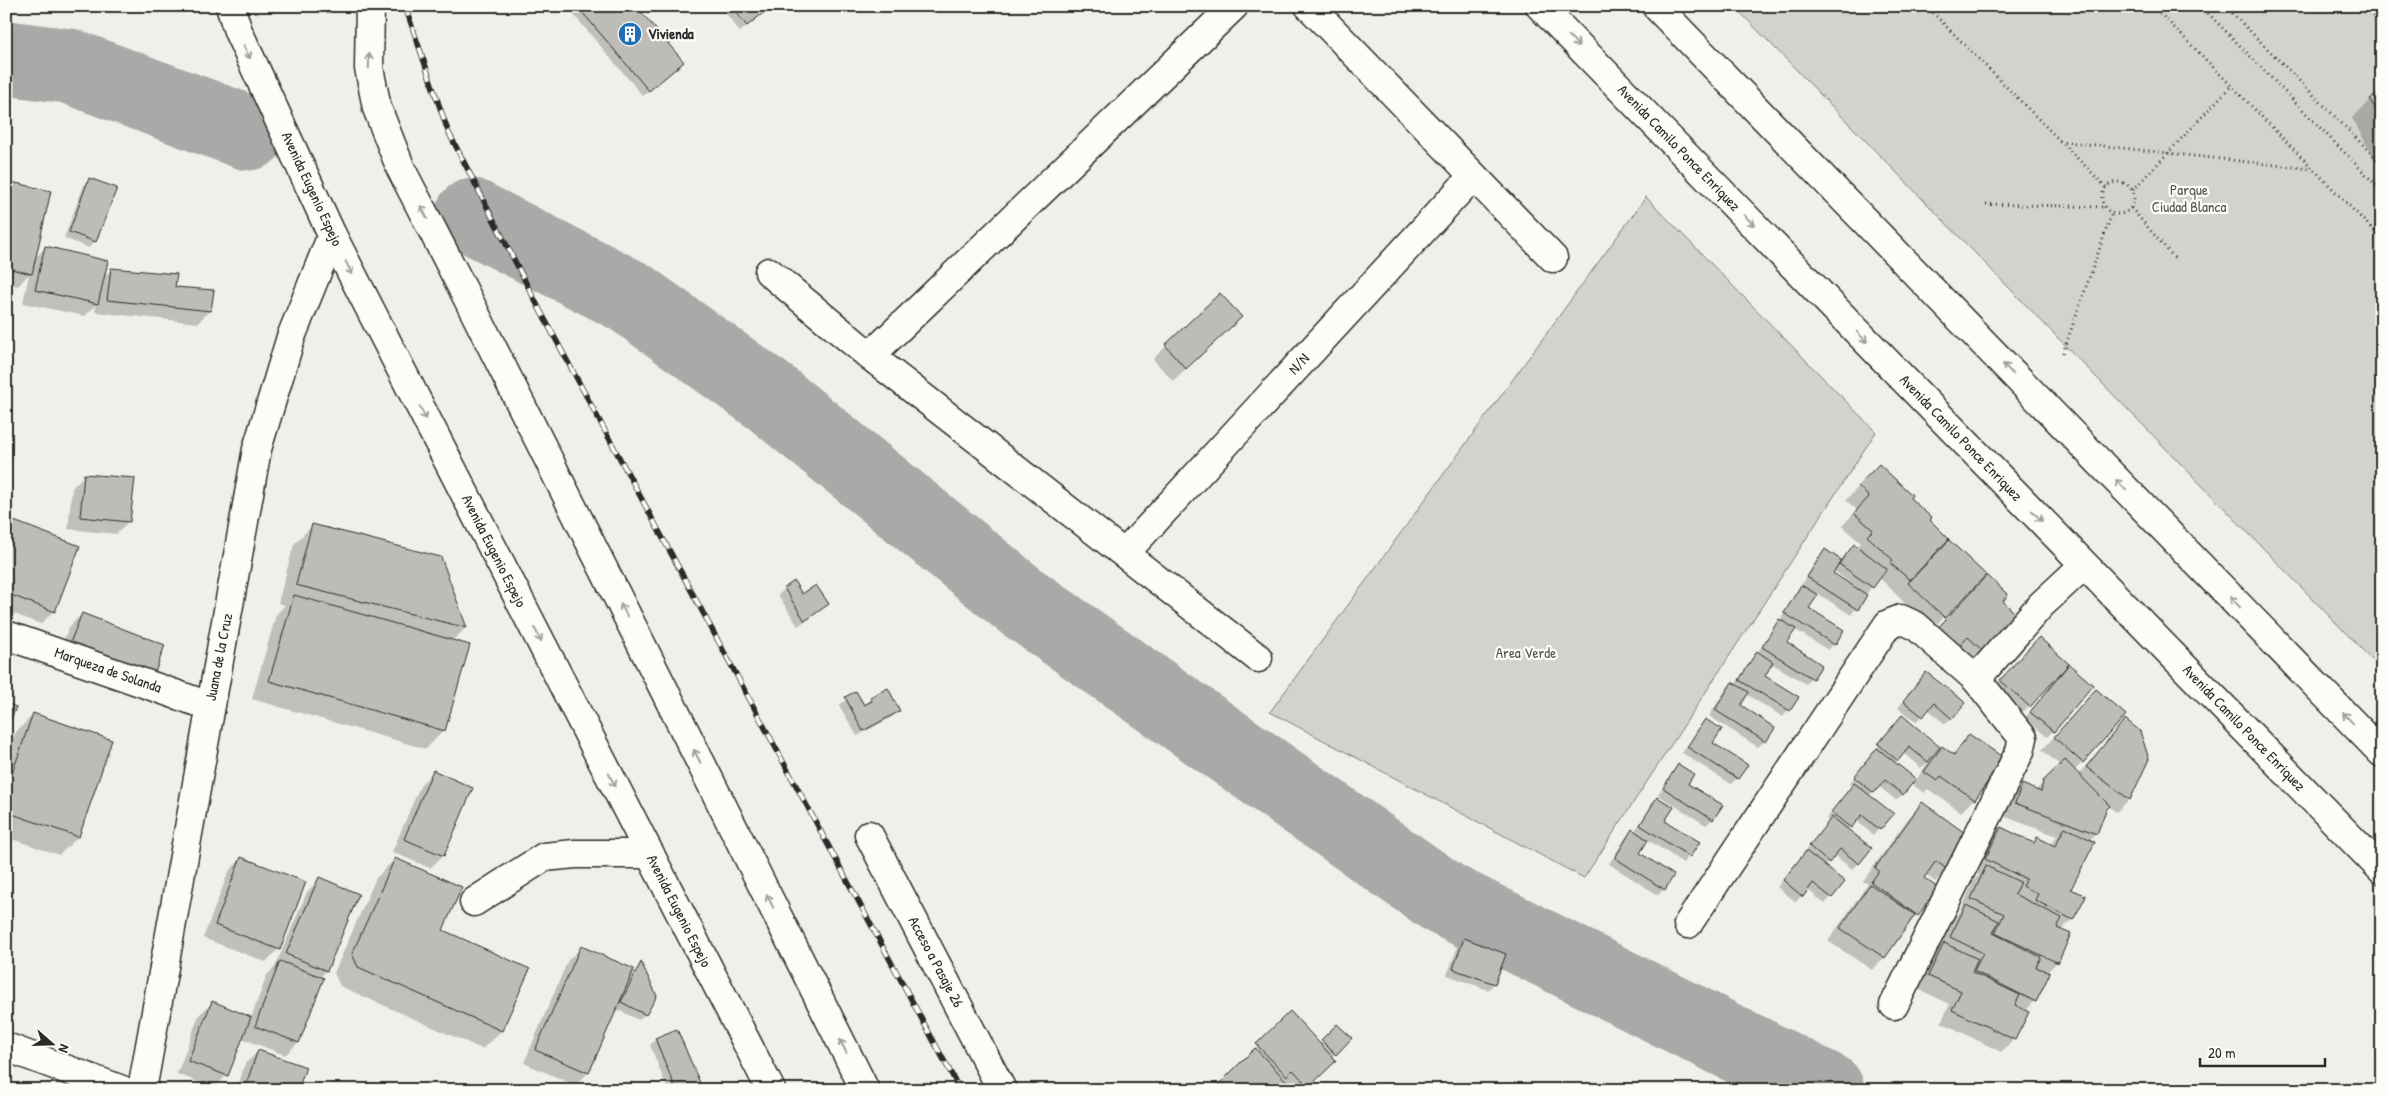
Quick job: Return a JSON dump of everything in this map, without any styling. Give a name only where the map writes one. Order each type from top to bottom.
[{"type":"main road","name":"Avenida Eugenio Espejo","points":[[230,6],[238,31],[332,235],[771,1090]]},
{"type":"main road","points":[[370,6],[369,68],[377,108],[401,169],[481,324],[865,1090]]},
{"type":"main road","points":[[870,356],[1234,6]]},
{"type":"main road","points":[[1309,6],[1553,258]]},
{"type":"main road","name":"Avenida Camilo Ponce Enriquez","points":[[1540,6],[2382,870]]},
{"type":"main road","points":[[1656,6],[2382,753]]},
{"type":"main road","name":"N/N","points":[[1125,553],[1473,176]]},
{"type":"main road","name":"Juana de la Cruz","points":[[142,1090],[258,449],[291,337],[332,235]]},
{"type":"main road","points":[[769,272],[870,356],[1258,658]]},
{"type":"main road","points":[[1976,679],[2041,605],[2084,565]]},
{"type":"main road","points":[[1688,924],[1888,624],[1901,619],[1916,626],[1976,679],[2022,738],[2020,751],[1894,1005]]},
{"type":"main road","name":"Marqueza de Solanda","points":[[6,635],[210,706]]},
{"type":"main road","name":"Acceso a Pasaje 26","points":[[869,835],[1002,1090]]},
{"type":"main road","points":[[474,902],[544,857],[575,854],[650,854]]},
{"type":"main road","points":[[6,1047],[122,1090]]},
{"type":"path","points":[[2153,6],[2382,239]]},
{"type":"path","points":[[2201,6],[2382,191]]},
{"type":"path","points":[[2225,6],[2382,164]]},
{"type":"path","points":[[2371,6],[2382,39]]},
{"type":"path","points":[[1929,9],[2106,187]]},
{"type":"path","points":[[2133,190],[2231,86]]},
{"type":"path","points":[[2059,141],[2312,169]]},
{"type":"path","points":[[1986,204],[2104,207],[2112,213],[2119,215],[2131,208],[2134,203],[2133,190],[2127,184],[2120,181],[2106,187],[2103,193],[2104,207]]},
{"type":"path","points":[[2131,208],[2177,260]]},
{"type":"path","points":[[2063,353],[2112,213]]},
{"type":"green space","name":"Parque Ciudad Blanca","points":[[1734,6],[2382,6],[2382,670]]},
{"type":"green space","name":"Area Verde","points":[[1646,197],[1876,432],[1584,878],[1270,712]]},
{"type":"building","name":"Vivienda","points":[[577,6],[636,6],[684,62],[649,91]]},
{"type":"building","name":"Vivienda","points":[[731,6],[772,6],[747,26]]},
{"type":"building","points":[[2382,92],[2382,121],[2370,99]]},
{"type":"building","points":[[89,178],[117,188],[96,242],[69,232]]},
{"type":"building","points":[[7,181],[51,191],[32,274],[6,268]]},
{"type":"building","points":[[45,246],[108,261],[98,304],[35,290]]},
{"type":"building","points":[[111,268],[177,274],[175,287],[214,290],[211,311],[107,300]]},
{"type":"building","points":[[1220,293],[1242,317],[1186,369],[1165,345]]},
{"type":"building","points":[[1879,464],[1912,495],[1910,498],[1932,518],[1930,520],[1949,539],[1910,580],[1890,563],[1893,560],[1867,536],[1873,530],[1854,513],[1869,497],[1858,486]]},
{"type":"building","points":[[84,474],[135,478],[130,522],[80,517]]},
{"type":"building","points":[[6,518],[80,546],[55,612],[6,593]]},
{"type":"building","points":[[312,524],[441,557],[467,628],[296,585]]},
{"type":"building","points":[[1949,540],[1986,575],[1945,618],[1908,583]]},
{"type":"building","points":[[1854,544],[1887,569],[1873,588],[1839,564]]},
{"type":"building","points":[[1825,549],[1841,560],[1833,573],[1867,595],[1858,610],[1807,577]]},
{"type":"building","points":[[1987,575],[2008,595],[2003,601],[2019,617],[1985,653],[1968,637],[1955,651],[1935,631]]},
{"type":"building","points":[[794,581],[802,594],[816,585],[829,604],[805,621],[784,588]]},
{"type":"building","points":[[1801,585],[1818,595],[1809,608],[1844,630],[1835,645],[1784,613]]},
{"type":"building","points":[[294,595],[470,645],[445,731],[269,681]]},
{"type":"building","points":[[82,613],[165,645],[154,675],[70,643]]},
{"type":"building","points":[[1779,619],[1796,629],[1787,642],[1822,665],[1813,679],[1762,647]]},
{"type":"building","points":[[2039,637],[2069,664],[2030,707],[2000,680]]},
{"type":"building","points":[[1757,651],[1773,662],[1765,676],[1799,697],[1790,711],[1739,680]]},
{"type":"building","points":[[2069,664],[2093,685],[2054,732],[2030,712]]},
{"type":"building","points":[[1926,672],[1966,703],[1952,719],[1934,703],[1923,717],[1903,701]]},
{"type":"building","points":[[1732,682],[1749,692],[1741,705],[1775,728],[1766,742],[1715,710]]},
{"type":"building","points":[[888,688],[900,711],[863,731],[845,697],[856,691],[864,705],[872,701],[870,697]]},
{"type":"building","points":[[2096,689],[2126,715],[2083,763],[2054,737]]},
{"type":"building","points":[[6,703],[16,707],[6,732]]},
{"type":"building","points":[[33,713],[112,740],[79,837],[6,812],[6,791]]},
{"type":"building","points":[[1902,715],[1940,747],[1928,762],[1909,747],[1898,761],[1878,744]]},
{"type":"building","points":[[1705,719],[1722,729],[1713,743],[1748,765],[1738,779],[1687,747]]},
{"type":"building","points":[[2125,719],[2140,731],[2149,759],[2130,800],[2086,767]]},
{"type":"building","points":[[1969,734],[2004,758],[1975,800],[1941,776],[1937,781],[1924,772],[1942,746],[1954,755]]},
{"type":"building","points":[[1877,748],[1916,779],[1903,795],[1885,780],[1874,793],[1854,777]]},
{"type":"building","points":[[2065,760],[2110,806],[2106,810],[2097,834],[2015,803],[2022,784],[2041,792],[2043,781]]},
{"type":"building","points":[[1678,764],[1694,774],[1688,784],[1723,805],[1713,820],[1663,788]]},
{"type":"building","points":[[433,770],[473,788],[444,856],[404,839]]},
{"type":"building","points":[[1854,783],[1894,814],[1880,830],[1862,815],[1851,828],[1831,812]]},
{"type":"building","points":[[1657,797],[1674,807],[1665,821],[1700,842],[1690,857],[1640,825]]},
{"type":"building","points":[[1922,802],[1972,838],[1949,871],[1936,861],[1924,878],[1938,888],[1918,916],[1871,882],[1879,871],[1875,868]]},
{"type":"building","points":[[1832,817],[1872,848],[1859,864],[1840,849],[1829,863],[1809,846]]},
{"type":"building","points":[[2001,827],[2034,843],[2037,837],[2055,846],[2065,827],[2095,842],[2071,889],[2086,896],[2073,920],[2035,900],[2038,894],[2022,886],[2026,879],[1985,859]]},
{"type":"building","points":[[1632,829],[1648,840],[1640,853],[1674,875],[1665,890],[1615,858]]},
{"type":"building","points":[[1806,851],[1845,882],[1832,898],[1813,883],[1803,897],[1783,880]]},
{"type":"building","points":[[241,857],[306,882],[280,950],[215,925]]},
{"type":"building","points":[[395,858],[462,887],[443,930],[530,969],[502,1031],[358,967],[352,954]]},
{"type":"building","points":[[1986,866],[2020,882],[2014,894],[2062,918],[2057,928],[2071,934],[2058,963],[1995,933],[2004,914],[1971,899]]},
{"type":"building","points":[[319,877],[359,894],[327,971],[286,954]]},
{"type":"building","points":[[1870,884],[1915,915],[1885,958],[1840,928]]},
{"type":"building","points":[[1966,905],[1999,921],[1993,933],[2041,957],[2036,967],[2050,973],[2036,1002],[1974,971],[1983,953],[1950,937]]},
{"type":"building","points":[[1464,938],[1506,954],[1495,984],[1453,969]]},
{"type":"building","points":[[1944,943],[1978,959],[1972,972],[2020,995],[2015,1005],[2029,1012],[2015,1040],[1952,1010],[1961,991],[1928,976]]},
{"type":"building","points":[[581,946],[634,969],[589,1073],[535,1050]]},
{"type":"building","points":[[280,961],[324,978],[299,1043],[255,1026]]},
{"type":"building","points":[[641,962],[657,996],[646,1015],[621,1002]]},
{"type":"building","points":[[212,1001],[251,1017],[228,1076],[188,1061]]},
{"type":"building","points":[[1290,1011],[1336,1061],[1309,1087],[1293,1070],[1287,1076],[1256,1044]]},
{"type":"building","points":[[1337,1024],[1352,1038],[1336,1055],[1321,1040]]},
{"type":"building","points":[[677,1029],[703,1090],[676,1090],[655,1038]]},
{"type":"building","points":[[1255,1048],[1295,1090],[1270,1090],[1268,1087],[1265,1090],[1224,1090],[1219,1084]]},
{"type":"building","points":[[258,1050],[306,1067],[298,1090],[244,1090]]},
{"type":"waterway","points":[[6,58],[69,66],[249,133]]},
{"type":"waterway","points":[[472,216],[630,297],[771,398],[1022,602],[1445,899],[1827,1090]]},
{"type":"railway","points":[[405,6],[448,131],[541,312],[960,1090]]},
{"type":"place","name":"Vivienda","points":[[630,34]]}]
